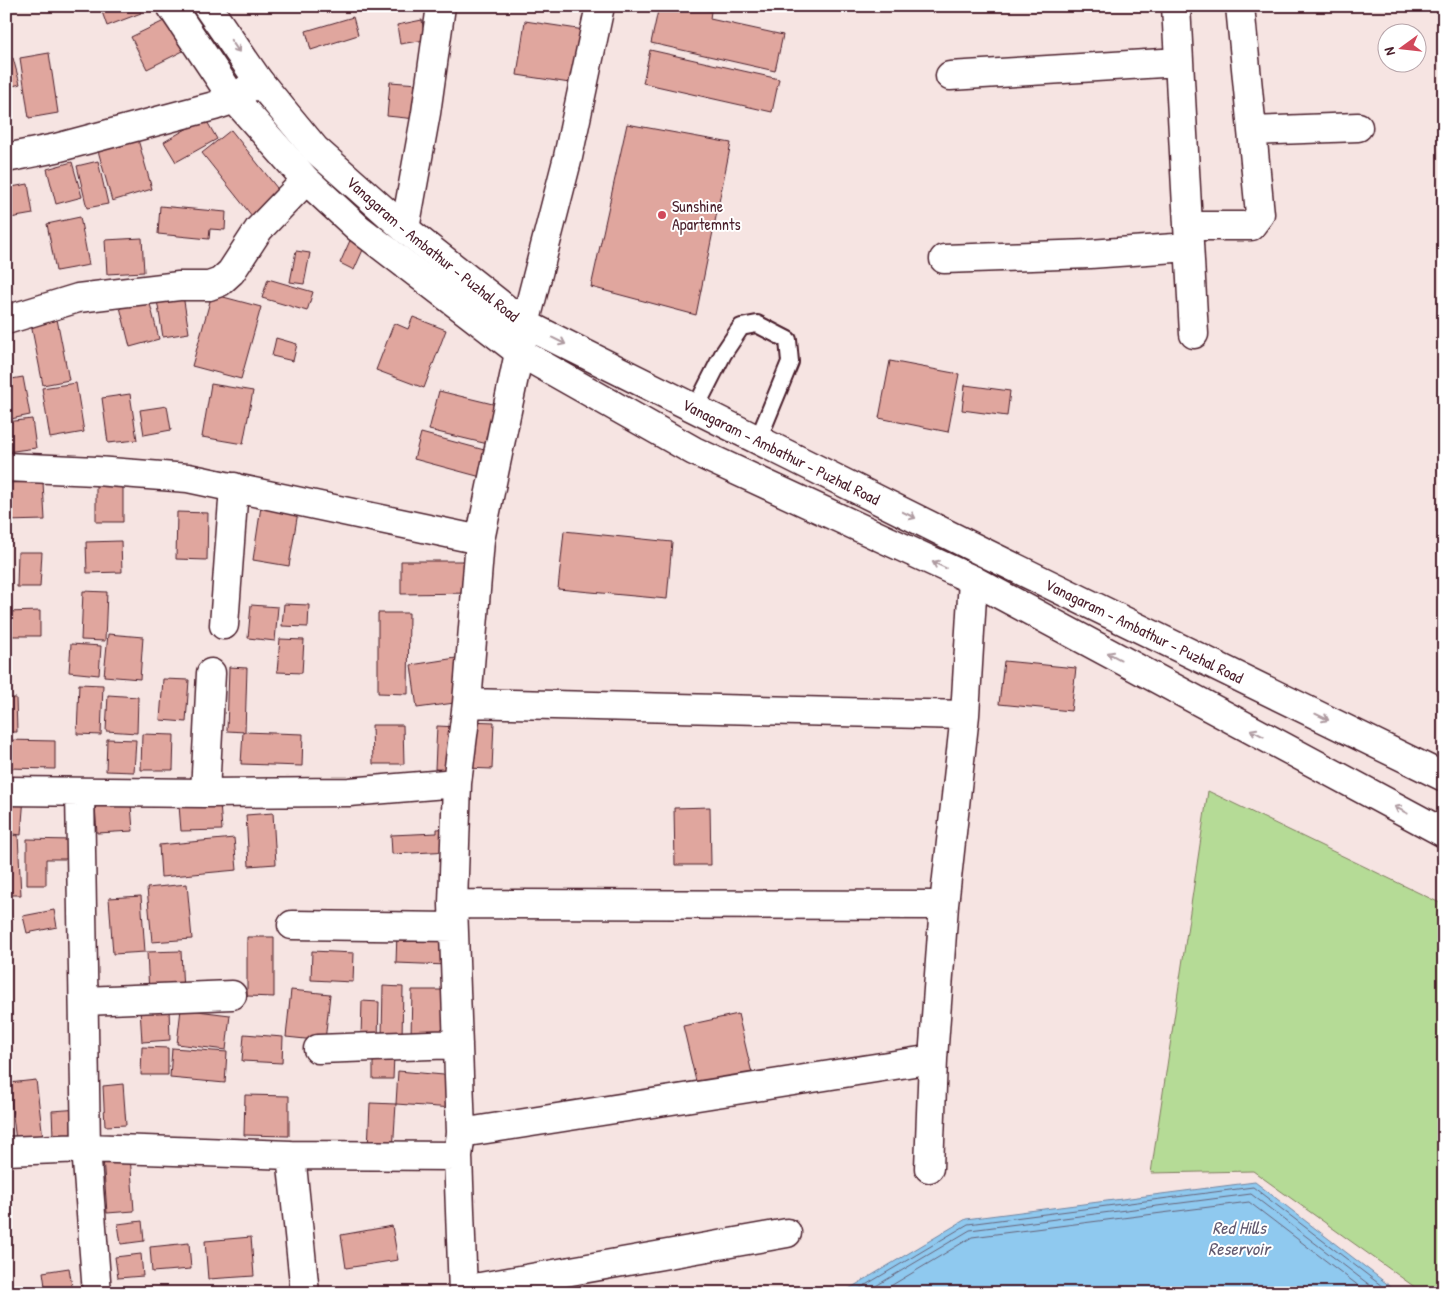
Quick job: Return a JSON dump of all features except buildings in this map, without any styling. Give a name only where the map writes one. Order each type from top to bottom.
[{"type":"street","points":[[171,6],[235,99],[306,180],[358,228],[519,352],[694,452],[973,580],[1444,833]]},
{"type":"street","name":"Vanagaram - Ambathur - Puzhal Road","points":[[207,6],[258,80],[315,149],[405,229],[524,324],[1444,777]]},
{"type":"street","points":[[405,229],[426,113],[441,6]]},
{"type":"street","points":[[600,6],[568,157],[524,324],[480,540],[467,703],[457,784],[453,915],[458,1044],[463,1292],[787,1233]]},
{"type":"street","points":[[1176,6],[1194,334]]},
{"type":"street","points":[[944,259],[1090,254],[1251,226],[1260,214],[1240,6]]},
{"type":"street","points":[[950,76],[1179,62]]},
{"type":"street","points":[[6,158],[56,148],[134,128],[235,99],[258,80]]},
{"type":"street","points":[[1252,131],[1358,127]]},
{"type":"street","points":[[6,320],[78,298],[179,286],[209,286],[220,282],[231,272],[259,229],[306,180]]},
{"type":"street","points":[[784,493],[797,460]]},
{"type":"street","points":[[6,468],[96,471],[188,478],[480,540]]},
{"type":"street","points":[[224,625],[234,487]]},
{"type":"street","points":[[929,1168],[933,1059],[944,905],[965,715],[973,580]]},
{"type":"street","points":[[205,793],[211,673]]},
{"type":"street","points":[[467,703],[965,715]]},
{"type":"street","points":[[6,791],[349,792],[457,784]]},
{"type":"street","points":[[80,792],[86,1148],[97,1293]]},
{"type":"street","points":[[292,925],[453,915],[944,905]]},
{"type":"street","points":[[84,1002],[232,995]]},
{"type":"street","points":[[318,1049],[458,1044]]},
{"type":"street","points":[[6,1151],[86,1148],[291,1155],[460,1144],[933,1059]]},
{"type":"street","points":[[291,1155],[305,1293]]},
{"type":"lane","points":[[695,409],[723,354],[741,327],[757,324],[788,340],[790,362],[758,440]]},
{"type":"green space","points":[[1208,791],[1444,905],[1444,1293],[1423,1293],[1253,1171],[1151,1173]]},
{"type":"water","name":"Red Hills Reservoir","points":[[1255,1182],[1399,1293],[842,1293],[966,1219]]},
{"type":"place","name":"Sunshine Apartemnts","points":[[662,215]]}]
